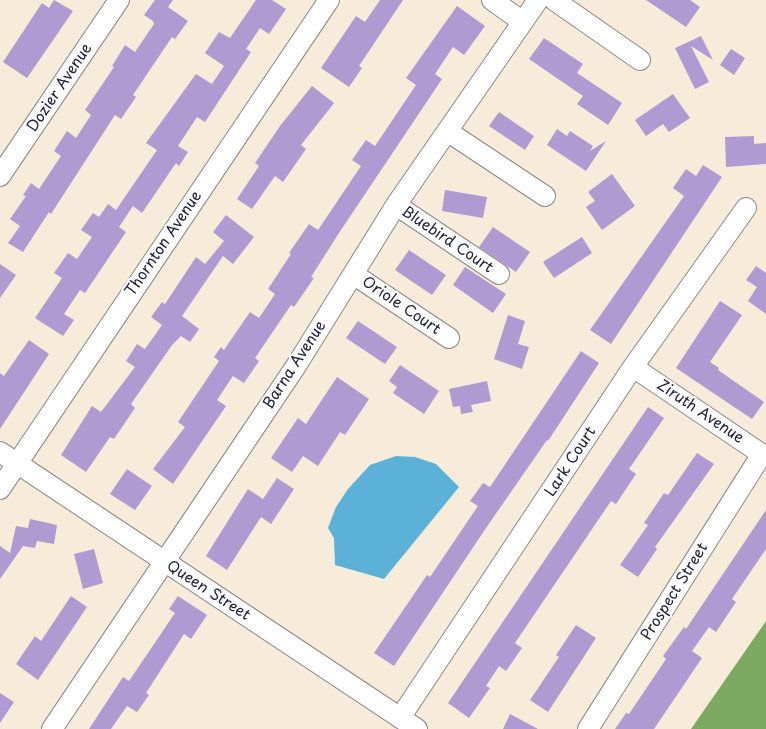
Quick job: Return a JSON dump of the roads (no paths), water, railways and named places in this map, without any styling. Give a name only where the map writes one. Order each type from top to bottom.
[{"type":"street","name":"Dozier Avenue","points":[[0,176],[120,0]]},
{"type":"street","name":"Thornton Avenue","points":[[0,488],[329,0]]},
{"type":"street","points":[[492,0],[524,22]]},
{"type":"street","name":"Barna Avenue","points":[[52,729],[296,366],[396,205],[538,0]]},
{"type":"street","points":[[554,0],[640,60]]},
{"type":"street","points":[[447,131],[545,196]]},
{"type":"street","name":"Bluebird Court","points":[[396,205],[499,274]]},
{"type":"street","name":"Lark Court","points":[[400,718],[633,367],[746,208]]},
{"type":"street","name":"Oriole Court","points":[[353,274],[449,338]]},
{"type":"street","name":"Ziruth Avenue","points":[[633,367],[764,455]]},
{"type":"street","name":"Queen Street","points":[[0,452],[417,729]]},
{"type":"street","name":"Prospect Street","points":[[588,729],[764,455]]},
{"type":"water","points":[[396,456],[415,457],[436,464],[459,487],[384,579],[335,565],[334,538],[328,528],[336,507],[348,489],[370,465]]}]
